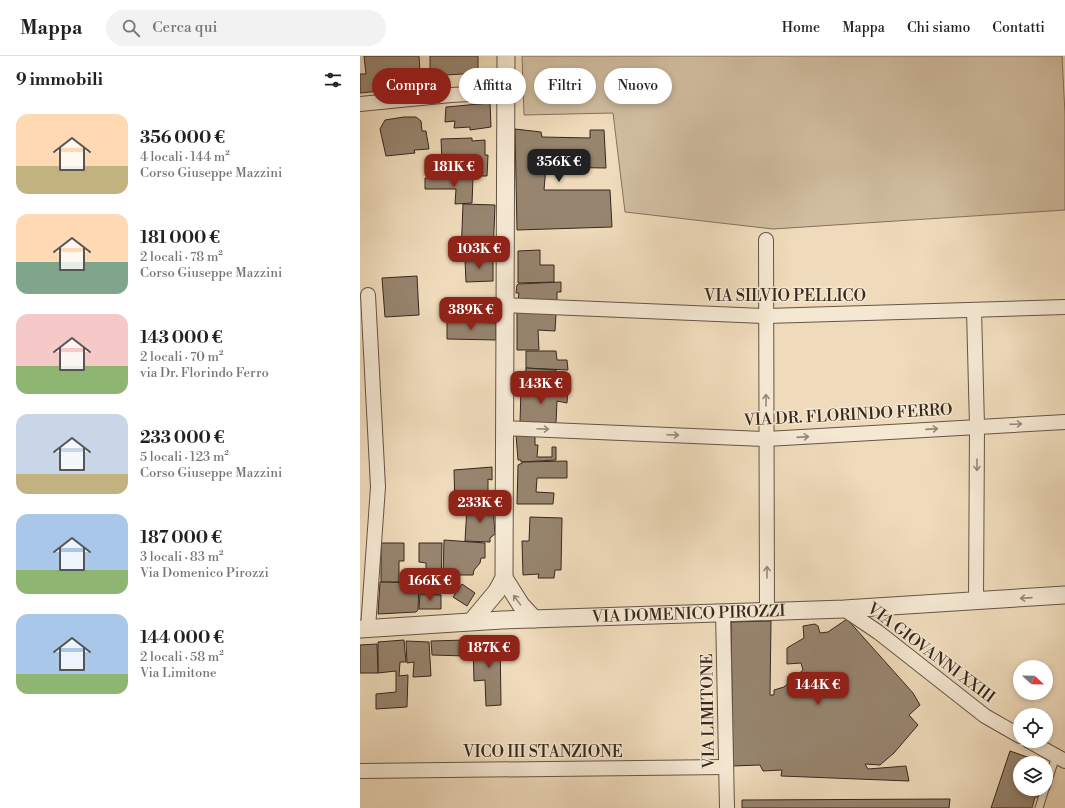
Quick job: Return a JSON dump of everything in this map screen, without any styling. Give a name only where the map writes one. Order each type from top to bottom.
[{"type":"street","points":[[506,56],[506,68]]},
{"type":"street","points":[[360,104],[459,95]]},
{"type":"street","points":[[500,585],[515,596],[518,620],[496,611],[500,585],[504,428],[507,104]]},
{"type":"street","points":[[766,240],[767,611]]},
{"type":"street","points":[[364,628],[378,487],[368,295]]},
{"type":"street","name":"VIA SILVIO PELLICO","points":[[504,305],[766,316],[1065,308]]},
{"type":"street","points":[[974,310],[977,426],[976,601]]},
{"type":"street","name":"VIA DR. FLORINDO FERRO","points":[[504,428],[766,439],[1065,422]]},
{"type":"street","points":[[472,621],[500,585]]},
{"type":"street","name":"VIA DOMENICO PIROZZI","points":[[364,628],[472,621],[844,609],[1065,595]]},
{"type":"street","name":"VIA GIOVANNI XXIII","points":[[844,609],[878,632],[985,716],[1013,732]]},
{"type":"street","name":"VIA LIMITONE","points":[[723,612],[727,808]]},
{"type":"street","points":[[1042,748],[1060,758]]},
{"type":"street","name":"VICO III STANZIONE","points":[[360,771],[726,767]]},
{"type":"lane","points":[[1053,773],[1060,758]]},
{"type":"lane","points":[[1039,808],[1043,796]]},
{"type":"shaded area","points":[[522,56],[1062,56],[1065,114],[1065,210],[773,229],[625,212],[613,113],[524,115],[524,104],[526,104],[526,68],[522,68]]},
{"type":"building","points":[[364,56],[419,56],[420,68],[372,68],[372,92],[360,93],[360,74],[366,74]]},
{"type":"building","points":[[430,56],[478,56],[478,68],[459,68],[459,74],[451,75],[451,68],[430,68]]},
{"type":"building","points":[[490,104],[491,127],[470,130],[470,127],[454,128],[455,121],[445,122],[446,107]]},
{"type":"building","points":[[416,117],[421,121],[422,131],[426,131],[429,149],[414,150],[415,153],[386,156],[380,129],[385,120]]},
{"type":"building","points":[[515,129],[541,132],[542,137],[590,138],[590,130],[604,130],[606,168],[546,167],[544,190],[610,190],[612,227],[517,230]]},
{"type":"building","points":[[472,138],[472,141],[485,140],[485,155],[488,155],[487,176],[456,176],[457,168],[451,168],[451,165],[447,162],[442,162],[441,139]]},
{"type":"building","points":[[425,178],[473,178],[472,203],[455,204],[456,189],[425,189]]},
{"type":"building","points":[[463,204],[495,205],[493,255],[461,255]]},
{"type":"building","points":[[540,250],[540,265],[554,265],[554,282],[518,283],[518,251]]},
{"type":"building","points":[[493,259],[493,281],[466,282],[465,260]]},
{"type":"building","points":[[417,276],[419,315],[385,317],[382,278]]},
{"type":"building","points":[[561,282],[561,292],[557,292],[557,302],[518,300],[519,293],[516,293],[518,284]]},
{"type":"building","points":[[517,312],[556,314],[555,331],[538,330],[539,350],[517,350]]},
{"type":"building","points":[[447,321],[496,323],[496,340],[447,339]]},
{"type":"building","points":[[526,351],[556,351],[557,360],[567,360],[568,370],[526,368]]},
{"type":"building","points":[[526,368],[556,370],[555,388],[525,387]]},
{"type":"building","points":[[521,388],[568,388],[567,403],[557,401],[556,422],[553,424],[520,423]]},
{"type":"building","points":[[516,434],[535,434],[535,445],[538,445],[537,457],[552,457],[552,447],[556,447],[556,460],[521,462],[521,460],[518,460]]},
{"type":"building","points":[[567,461],[567,478],[537,478],[536,492],[554,493],[553,504],[517,504],[518,465],[524,462]]},
{"type":"building","points":[[492,467],[492,480],[488,479],[488,505],[455,508],[454,470]]},
{"type":"building","points":[[491,504],[493,506],[495,534],[490,538],[490,542],[465,541],[467,507]]},
{"type":"building","points":[[530,517],[562,518],[561,570],[555,570],[554,578],[538,578],[539,574],[523,575],[522,541],[529,541]]},
{"type":"building","points":[[444,540],[485,543],[485,558],[481,558],[480,563],[474,570],[473,575],[458,575],[458,579],[451,579],[451,577],[443,579]]},
{"type":"building","points":[[381,543],[404,543],[404,561],[399,561],[399,582],[381,582]]},
{"type":"building","points":[[419,543],[442,543],[441,594],[426,594],[426,563],[419,562]]},
{"type":"building","points":[[380,582],[419,583],[418,610],[416,612],[378,614]]},
{"type":"building","points":[[462,584],[475,593],[467,606],[453,597]]},
{"type":"building","points":[[420,594],[441,595],[441,609],[419,609]]},
{"type":"building","points":[[847,619],[913,693],[920,705],[909,715],[918,725],[894,753],[880,765],[865,764],[868,769],[906,766],[909,781],[781,776],[782,770],[763,771],[760,765],[733,766],[731,622],[771,621],[770,695],[774,695],[774,690],[784,687],[803,670],[801,663],[787,664],[787,648],[804,638],[803,626],[815,624],[818,626],[820,633],[828,632]]},
{"type":"building","points":[[500,637],[501,705],[486,706],[485,680],[474,681],[473,645],[486,644],[486,638]]},
{"type":"building","points":[[404,640],[406,662],[400,662],[399,676],[408,675],[407,707],[376,709],[376,694],[396,692],[396,671],[378,673],[378,642]]},
{"type":"building","points":[[466,640],[466,656],[432,655],[431,641]]},
{"type":"building","points":[[406,641],[429,642],[431,676],[413,677],[414,662],[407,663]]},
{"type":"building","points":[[377,644],[378,673],[360,673],[360,645]]},
{"type":"building","points":[[1010,751],[1024,756],[1013,756],[1013,796],[1038,796],[1035,797],[1032,808],[991,808]]},
{"type":"building","points":[[950,799],[949,808],[742,808],[742,800]]}]
